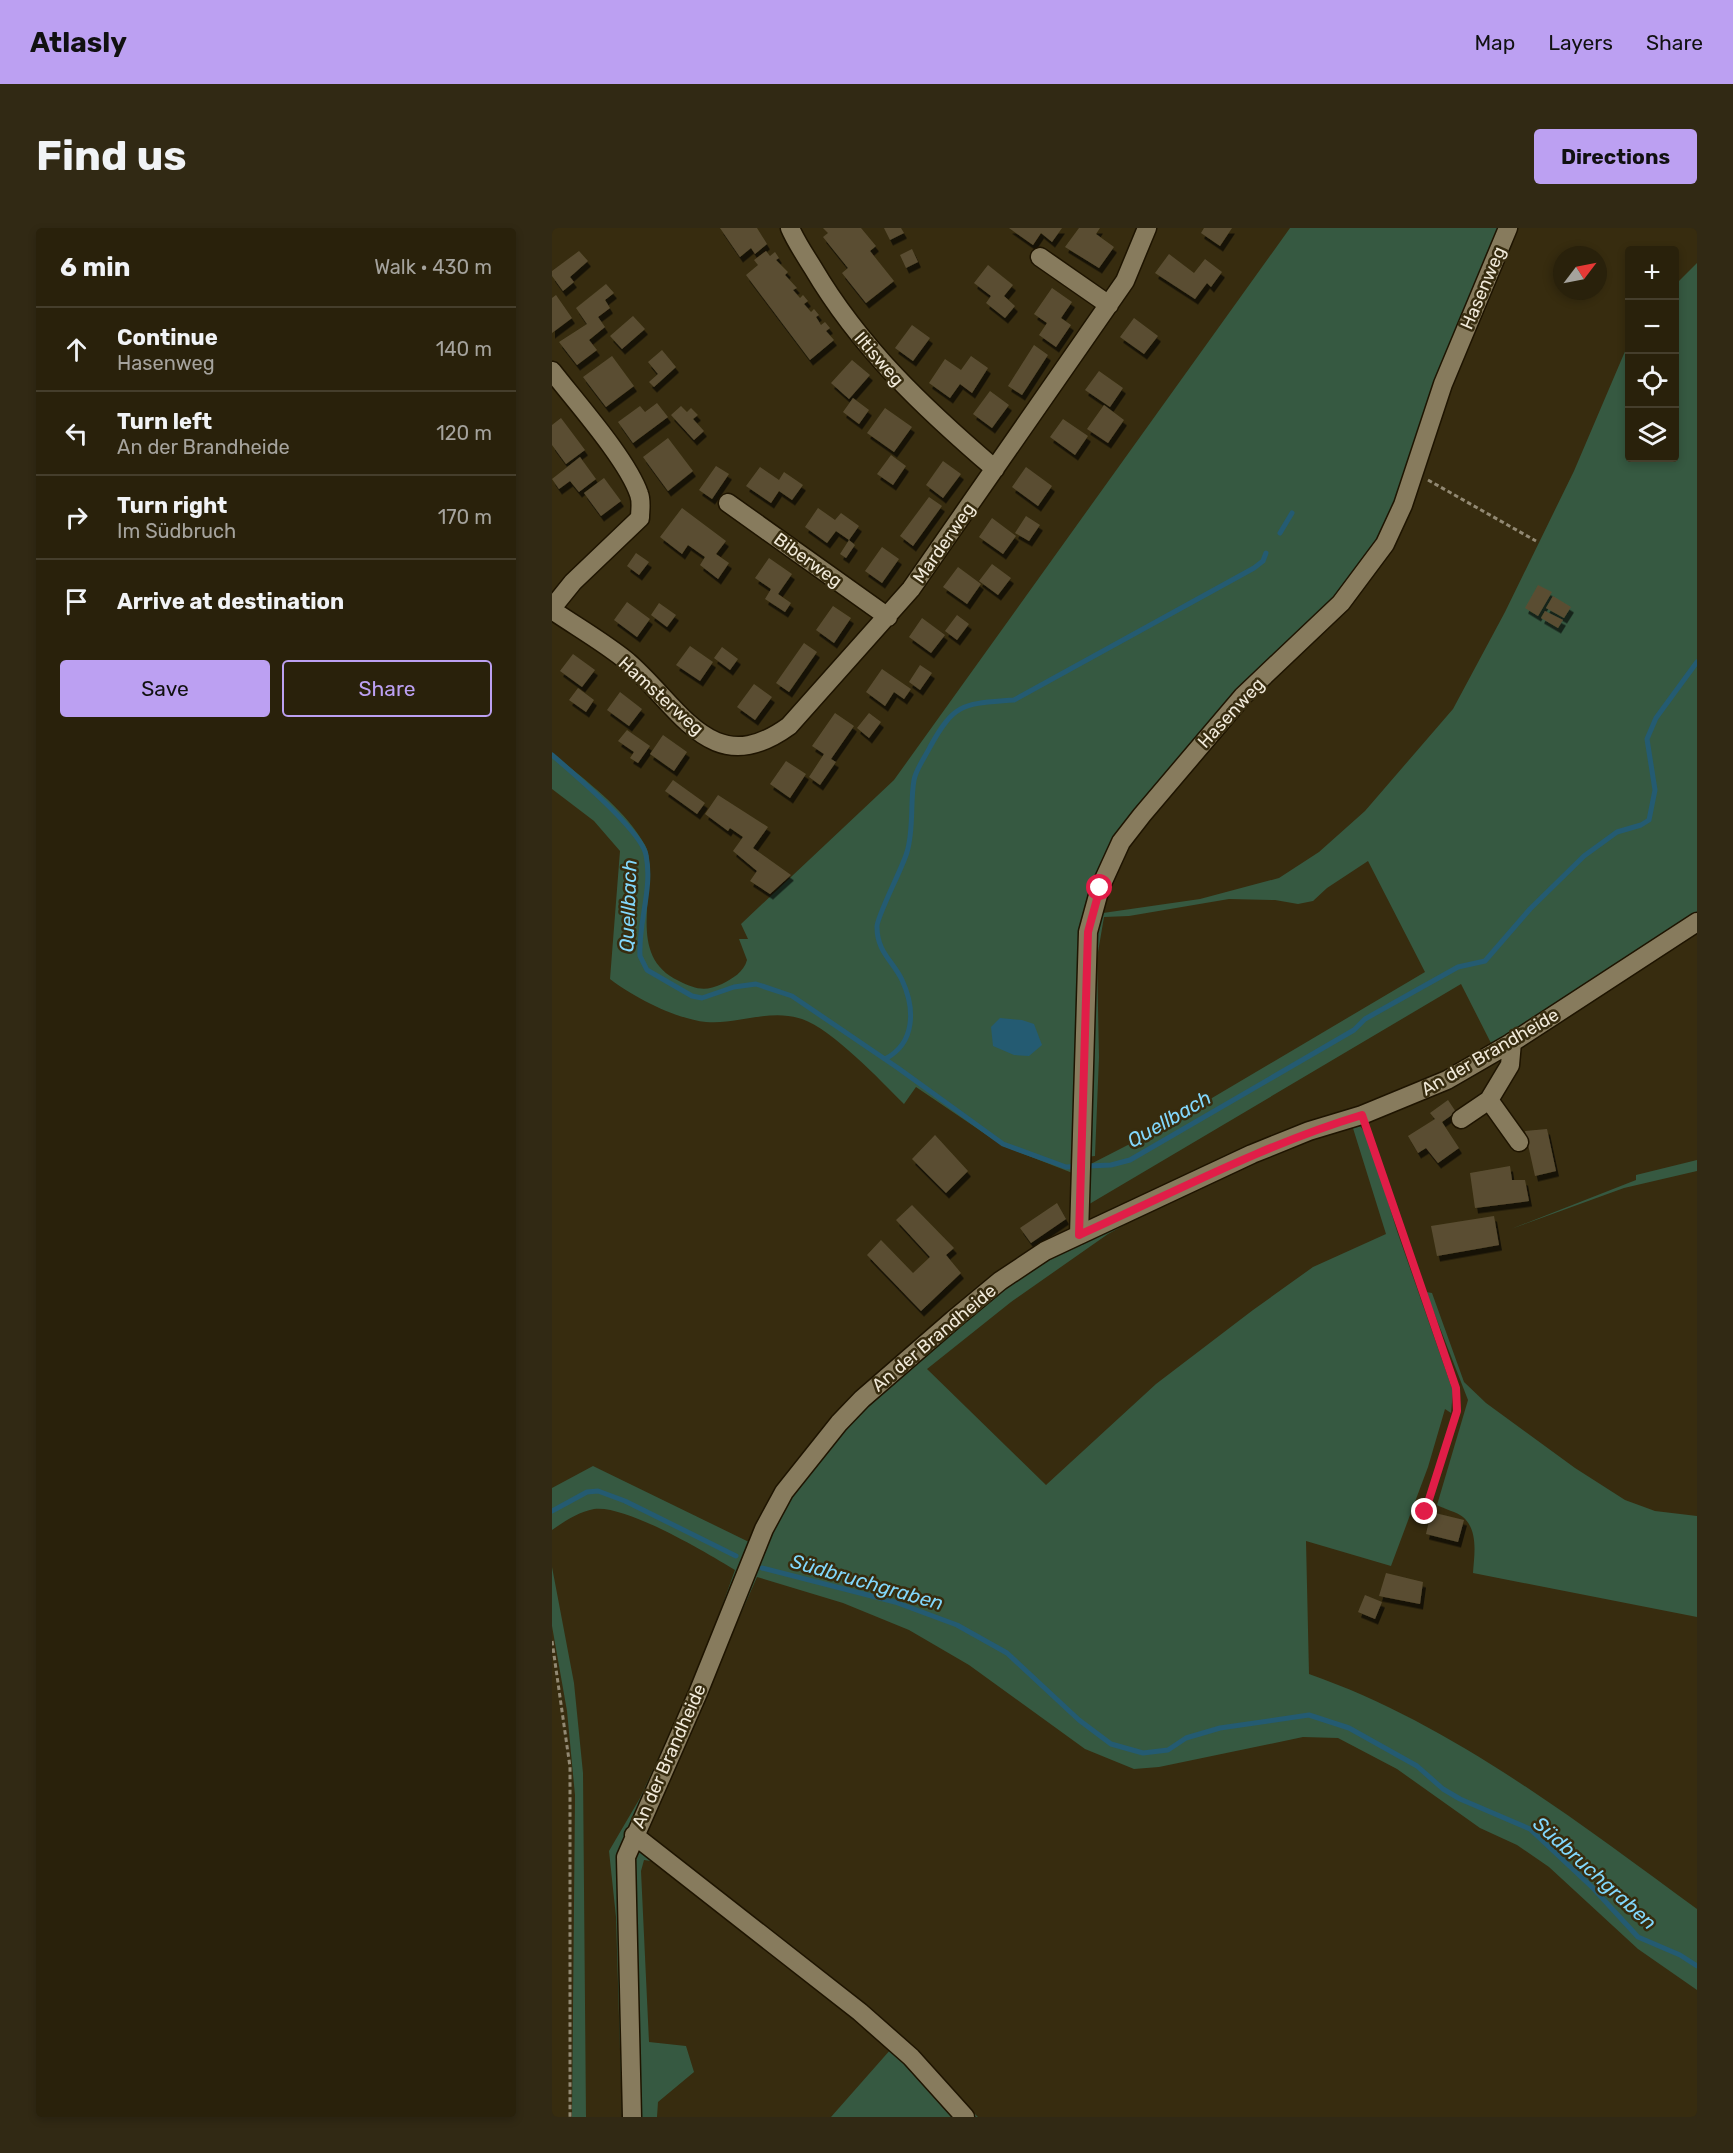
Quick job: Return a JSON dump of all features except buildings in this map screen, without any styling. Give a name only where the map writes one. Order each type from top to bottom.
[{"type":"street","name":"Iltisweg","points":[[790,228],[829,296],[862,340],[904,389],[995,469]]},
{"type":"street","name":"Marderweg","points":[[746,747],[770,740],[789,726],[911,589],[1125,281],[1147,228]]},
{"type":"street","name":"Hasenweg","points":[[1079,1235],[1082,1201],[1088,932],[1100,888],[1121,842],[1168,781],[1244,696],[1317,627],[1353,587],[1385,544],[1403,506],[1443,384],[1508,228]]},
{"type":"street","points":[[1040,257],[1109,305]]},
{"type":"street","points":[[552,371],[626,469],[639,495],[641,507],[640,518],[573,582],[552,609]]},
{"type":"street","name":"Biberweg","points":[[728,503],[888,617]]},
{"type":"street","name":"Hamsterweg","points":[[552,609],[627,662],[698,732],[720,746],[746,747]]},
{"type":"street","name":"An der Brandheide","points":[[632,2117],[626,1857],[698,1693],[746,1569],[784,1492],[824,1441],[870,1392],[1000,1281],[1046,1251],[1252,1154],[1310,1131],[1362,1115],[1447,1080],[1512,1042],[1697,922]]},
{"type":"street","points":[[1461,1119],[1489,1100],[1510,1065],[1512,1042]]},
{"type":"street","points":[[1489,1100],[1519,1142]]},
{"type":"street","points":[[634,1835],[860,2012],[911,2057],[965,2117]]},
{"type":"path","points":[[1414,472],[1536,541]]},
{"type":"path","points":[[1362,1115],[1456,1388],[1457,1411],[1425,1512]]},
{"type":"path","points":[[552,1641],[570,1767],[570,2117]]},
{"type":"green space","points":[[1290,228],[1504,228],[1405,489],[1372,554],[1101,874],[1075,1174],[1003,1146],[916,1087],[904,1104],[842,1044],[802,1019],[778,1015],[718,1022],[694,1020],[655,1006],[610,979],[620,851],[594,821],[552,789],[552,753],[615,807],[645,845],[649,862],[647,934],[655,961],[665,972],[695,988],[710,988],[734,977],[747,960],[739,939],[748,939],[741,924],[894,780]]},
{"type":"green space","points":[[1697,263],[1697,916],[1494,1049],[1461,984],[1086,1206],[1079,1170],[1163,1127],[1425,972],[1368,861],[1327,888],[1313,901],[1298,904],[1275,900],[1229,899],[1129,916],[1104,917],[1097,958],[1099,1057],[1095,1156],[1085,1157],[1096,914],[1200,899],[1279,878],[1319,852],[1365,811],[1453,709],[1505,612],[1574,471],[1625,351],[1625,462],[1679,462],[1679,281]]},
{"type":"green space","points":[[1358,1123],[1368,1137],[1397,1231],[1453,1391],[1451,1413],[1445,1409],[1428,1467],[1391,1566],[1306,1541],[1309,1674],[1413,1719],[1463,1747],[1559,1809],[1697,1909],[1697,1990],[1638,1949],[1549,1867],[1517,1845],[1480,1828],[1397,1769],[1338,1738],[1303,1737],[1159,1767],[1134,1769],[1085,1749],[969,1665],[909,1630],[843,1603],[757,1577],[645,1832],[781,1507],[859,1409],[1018,1274],[1258,1156],[1281,1148],[1164,1203],[1108,1234],[1011,1302],[927,1369],[1046,1485],[1156,1384],[1313,1267],[1386,1234],[1352,1125]]},
{"type":"green space","points":[[1697,1160],[1697,1171],[1624,1188],[1511,1229],[1636,1180],[1636,1175]]},
{"type":"green space","points":[[1426,1292],[1432,1293],[1464,1382],[1486,1403],[1575,1468],[1625,1500],[1655,1511],[1697,1516],[1697,1617],[1473,1573],[1474,1544],[1468,1523],[1460,1515],[1437,1505],[1468,1400]]},
{"type":"green space","points":[[593,1466],[749,1542],[757,1523],[782,1490],[616,1871],[621,1904],[627,2117],[622,2117],[616,1917],[609,1851],[640,1798],[701,1664],[735,1570],[666,1531],[608,1509],[583,1512],[552,1530],[552,1488]]},
{"type":"green space","points":[[552,1567],[574,1683],[583,1773],[586,2117],[572,2117],[575,1795],[567,1711],[552,1626]]},
{"type":"green space","points":[[640,1850],[898,2041],[978,2117],[831,2117],[891,2049],[779,1957],[651,1861],[644,1860],[641,1871],[649,2042],[686,2046],[694,2072],[658,2102],[657,2117],[638,2117],[633,1863]]},
{"type":"water","points":[[1000,1018],[1022,1020],[1034,1024],[1042,1045],[1029,1056],[1014,1055],[993,1046],[991,1027]]},
{"type":"waterway","points":[[1280,533],[1292,513]]},
{"type":"waterway","points":[[885,1059],[903,1044],[911,1013],[902,980],[886,956],[880,943],[877,927],[907,852],[915,776],[947,721],[955,713],[972,704],[1014,700],[1254,568],[1263,561],[1266,553]]},
{"type":"waterway","name":"Quellbach","points":[[552,755],[605,803],[642,845],[646,855],[648,880],[640,956],[647,970],[692,996],[702,998],[734,987],[756,984],[792,996],[898,1068],[1003,1144],[1066,1167],[1111,1165],[1130,1160],[1354,1030],[1365,1019],[1458,967],[1485,961],[1530,909],[1584,856],[1617,832],[1641,825],[1649,820],[1655,790],[1647,739],[1656,718],[1697,662]]},
{"type":"waterway","name":"Südbruchgraben","points":[[552,1511],[587,1492],[598,1491],[625,1501],[736,1556]]},
{"type":"waterway","name":"Südbruchgraben","points":[[762,1568],[895,1602],[957,1625],[1007,1653],[1079,1720],[1111,1744],[1143,1753],[1168,1750],[1186,1738],[1220,1728],[1309,1715],[1349,1728],[1417,1766],[1443,1789],[1460,1799],[1530,1829],[1593,1888],[1638,1937],[1680,1955],[1697,1966]]},
{"type":"route","points":[[1100,888],[1092,910],[1088,932],[1082,1201],[1079,1235],[1252,1154],[1310,1131],[1362,1115],[1456,1388],[1458,1400],[1457,1411],[1425,1512]]}]
